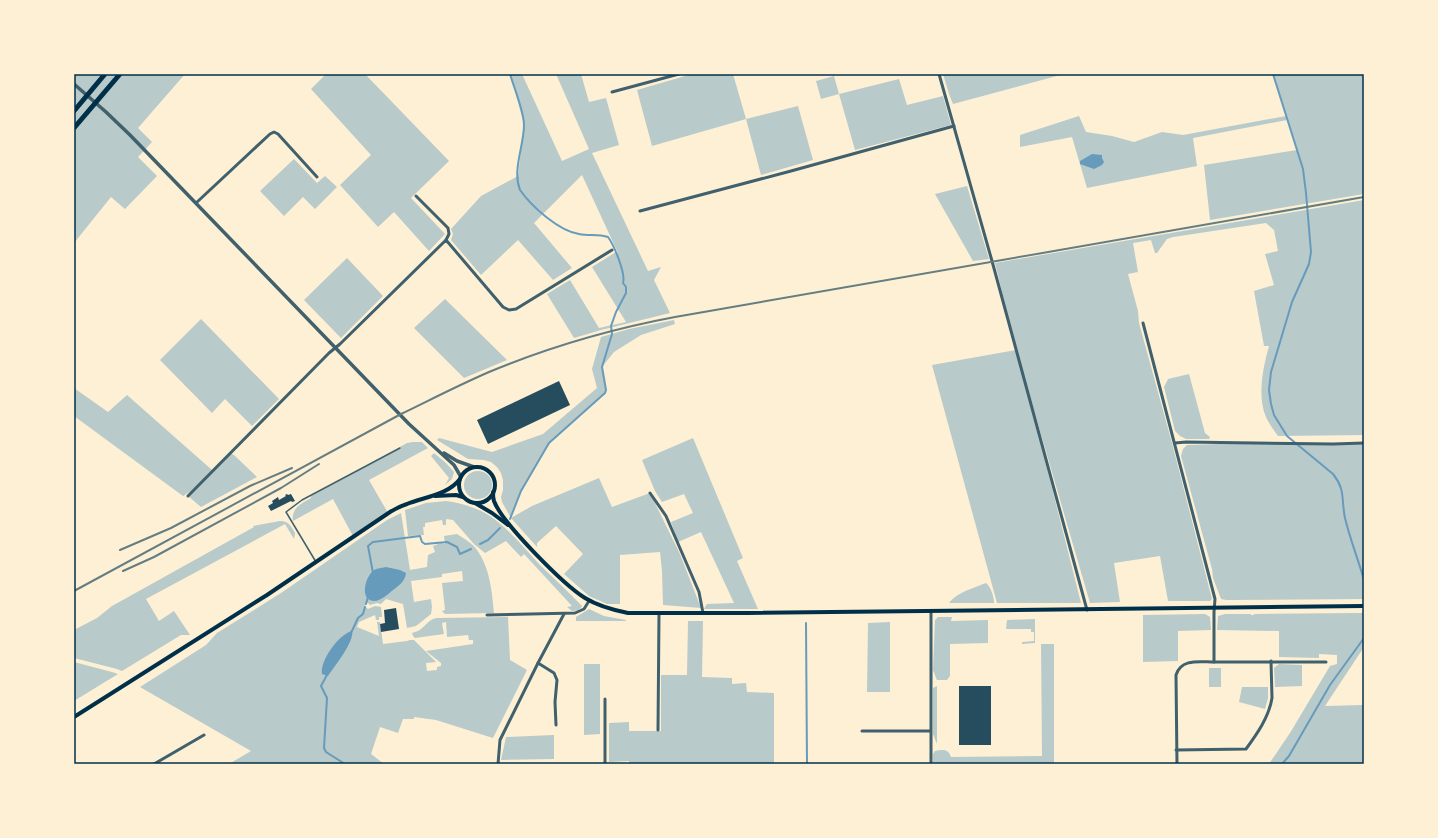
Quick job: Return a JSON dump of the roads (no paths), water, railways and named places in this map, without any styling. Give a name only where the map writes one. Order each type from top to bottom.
[{"type":"highway","points":[[74,111],[105,74]]},
{"type":"highway","points":[[74,128],[120,74]]},
{"type":"main road","points":[[74,717],[183,649],[390,512],[418,499],[437,494],[453,486],[464,472],[474,467],[483,468],[492,475],[495,482],[493,492],[494,500],[498,509],[513,529],[562,580],[589,600],[604,607],[619,611],[635,613],[703,613],[1364,606]]},
{"type":"main road","points":[[460,478],[459,488],[463,497]]},
{"type":"main road","points":[[472,501],[484,501],[493,492]]},
{"type":"main road","points":[[418,499],[448,495],[463,497],[492,513],[513,529]]},
{"type":"street","points":[[612,92],[679,74]]},
{"type":"street","points":[[939,74],[1087,610]]},
{"type":"street","points":[[74,84],[106,112],[419,434],[439,450],[454,465],[460,478]]},
{"type":"street","points":[[640,211],[954,126]]},
{"type":"street","points":[[196,204],[270,134],[274,132],[278,134],[317,177]]},
{"type":"street","points":[[188,496],[329,353],[336,348],[446,240],[449,234],[448,228],[416,196]]},
{"type":"street","points":[[446,240],[503,307],[509,310],[516,309],[612,250]]},
{"type":"street","points":[[1143,323],[1215,596],[1214,662]]},
{"type":"street","points":[[1175,443],[1364,443]]},
{"type":"street","points":[[439,450],[474,467]]},
{"type":"street","points":[[650,493],[666,516],[699,592],[703,613]]},
{"type":"street","points":[[487,615],[575,613],[582,611],[589,600]]},
{"type":"street","points":[[931,611],[931,764]]},
{"type":"street","points":[[658,730],[659,613]]},
{"type":"street","points":[[498,764],[500,740],[564,614]]},
{"type":"street","points":[[1177,764],[1177,672],[1186,662],[1326,662]]},
{"type":"street","points":[[1176,750],[1246,749],[1256,735],[1271,704],[1271,662]]},
{"type":"street","points":[[538,663],[554,673],[557,680],[555,702],[556,725]]},
{"type":"street","points":[[605,699],[605,764]]},
{"type":"street","points":[[862,732],[930,731]]},
{"type":"street","points":[[154,764],[204,735]]},
{"type":"lane","points":[[316,562],[286,512],[302,500],[400,448]]},
{"type":"water","points":[[1092,154],[1102,155],[1104,162],[1102,165],[1094,169],[1080,164],[1080,161]]},
{"type":"water","points":[[386,567],[406,573],[405,578],[400,585],[382,599],[377,601],[369,600],[366,596],[365,586],[369,576],[372,571]]},
{"type":"water","points":[[352,631],[347,647],[328,676],[322,674],[324,662],[331,648],[342,637]]},
{"type":"waterway","points":[[510,74],[524,119],[524,133],[517,174],[520,190],[531,204],[546,217],[563,228],[579,234],[608,237],[616,253],[623,273],[623,283],[626,287],[626,293],[616,312],[611,326],[612,334],[602,367],[606,390],[605,393],[549,443],[521,491],[510,519]]},
{"type":"waterway","points":[[1273,74],[1303,169],[1311,252],[1309,264],[1292,302],[1271,372],[1269,390],[1271,404],[1274,415],[1287,436],[1333,474],[1340,485],[1347,526],[1364,580]]},
{"type":"waterway","points":[[480,544],[488,540],[500,528]]},
{"type":"waterway","points":[[373,573],[368,546],[373,542],[420,536],[422,542],[425,544],[447,542],[457,547],[460,554],[471,549]]},
{"type":"waterway","points":[[366,604],[368,597]]},
{"type":"waterway","points":[[351,633],[358,618],[363,614],[365,607]]},
{"type":"waterway","points":[[806,623],[807,764]]},
{"type":"waterway","points":[[1282,764],[1289,756],[1330,685],[1364,638]]},
{"type":"waterway","points":[[328,673],[321,686],[327,698],[324,748],[326,752],[345,764]]},
{"type":"railway","points":[[74,591],[401,414],[489,372],[557,347],[627,327],[675,317],[1364,197]]},
{"type":"railway","points":[[123,571],[154,557],[281,488],[319,464]]},
{"type":"railway","points":[[120,550],[171,528],[250,486],[292,468]]}]
